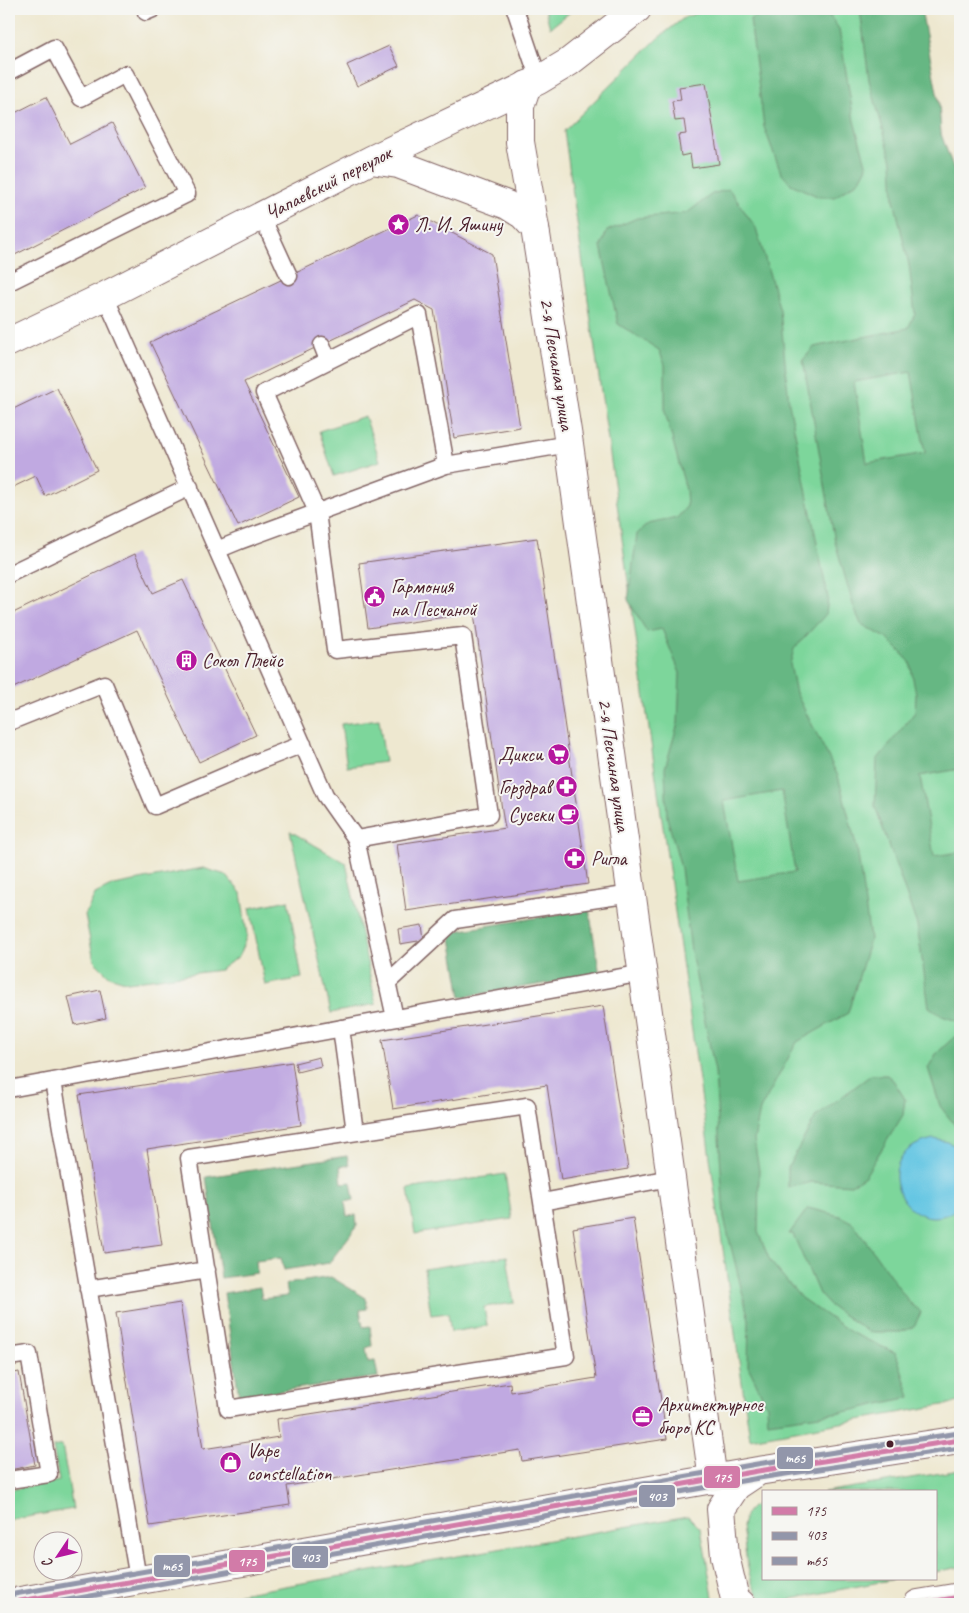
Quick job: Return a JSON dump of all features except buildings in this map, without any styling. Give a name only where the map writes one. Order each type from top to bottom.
[{"type":"street","name":"Чапаевский переулок","points":[[9,342],[105,296],[371,160],[533,82],[569,62],[637,9]]},
{"type":"street","name":"2-я Песчаная улица","points":[[533,82],[520,106],[520,142],[569,444],[670,1178],[714,1480]]},
{"type":"street","points":[[371,160],[398,164],[507,205],[524,215],[535,228]]},
{"type":"street","points":[[9,1603],[758,1471],[960,1440]]},
{"type":"street","points":[[741,1604],[735,1599],[725,1556],[721,1509],[736,1486],[758,1471]]},
{"type":"street","points":[[918,1604],[960,1597]]},
{"type":"lane","points":[[515,9],[533,82]]},
{"type":"lane","points":[[9,72],[54,48],[81,98],[125,74],[187,194],[9,282]]},
{"type":"lane","points":[[262,217],[289,276]]},
{"type":"lane","points":[[105,296],[325,795],[356,839],[395,1018]]},
{"type":"lane","points":[[356,839],[489,815],[463,636],[335,650],[317,512],[264,393],[325,352],[419,315],[446,465]]},
{"type":"lane","points":[[217,550],[446,465],[569,444]]},
{"type":"lane","points":[[9,574],[190,487]]},
{"type":"lane","points":[[9,722],[104,684],[155,806],[303,744]]},
{"type":"lane","points":[[387,983],[455,920],[632,894]]},
{"type":"lane","points":[[9,1089],[643,973]]},
{"type":"lane","points":[[341,1028],[355,1132]]},
{"type":"lane","points":[[53,1081],[138,1579]]},
{"type":"lane","points":[[527,1106],[566,1356],[228,1409],[189,1158],[355,1132],[527,1106]]},
{"type":"lane","points":[[542,1202],[670,1178]]},
{"type":"lane","points":[[88,1289],[206,1270]]},
{"type":"lane","points":[[9,1357],[29,1354],[49,1474],[9,1480]]},
{"type":"green space","points":[[545,9],[574,9],[550,28]]},
{"type":"green space","points":[[710,9],[920,9],[960,246],[960,1402],[750,1439],[564,131],[657,39],[685,17]]},
{"type":"green space","points":[[860,9],[921,9],[939,103],[941,134],[960,186],[960,769],[920,776],[934,856],[960,852],[960,1022],[942,1016],[929,1007],[917,925],[875,806],[877,760],[915,712],[916,695],[910,662],[888,639],[861,624],[854,608],[835,542],[803,360],[814,347],[908,328],[915,314],[909,265],[894,200],[892,161],[869,80]],"holes":[[[911,372],[925,453],[867,463],[854,382]]]},
{"type":"green space","points":[[766,12],[814,13],[830,16],[839,29],[854,121],[867,167],[860,180],[835,197],[819,197],[791,184],[781,173],[764,127],[750,19]]},
{"type":"green space","points":[[729,189],[756,228],[780,310],[789,403],[828,598],[826,614],[794,649],[790,664],[796,693],[838,776],[857,848],[870,939],[848,1013],[797,1042],[760,1110],[754,1140],[759,1170],[758,1232],[770,1261],[801,1298],[852,1333],[896,1353],[910,1397],[849,1411],[768,1422],[767,1406],[748,1366],[749,1320],[724,1218],[715,1072],[691,952],[681,868],[667,817],[665,768],[678,723],[680,673],[662,629],[647,632],[628,600],[637,534],[648,524],[677,518],[687,506],[686,490],[665,412],[665,365],[659,350],[618,324],[601,246],[607,231],[637,218],[687,213],[712,194]],"holes":[[[782,791],[795,872],[738,881],[724,801]]]},
{"type":"green space","points":[[365,416],[380,461],[334,476],[319,431]]},
{"type":"green space","points":[[379,719],[385,762],[347,767],[341,724]]},
{"type":"green space","points":[[290,831],[346,863],[376,1004],[331,1013]]},
{"type":"green space","points":[[203,868],[226,875],[241,893],[247,935],[239,956],[220,970],[128,982],[109,976],[94,961],[85,915],[95,894],[113,885]]},
{"type":"green space","points":[[288,900],[302,978],[265,985],[250,908]]},
{"type":"green space","points":[[589,909],[600,975],[461,997],[450,932]]},
{"type":"green space","points":[[954,1037],[960,1037],[960,1130],[940,1106],[928,1068],[936,1054]]},
{"type":"green space","points":[[871,1075],[887,1075],[893,1080],[905,1099],[903,1115],[865,1176],[851,1185],[812,1182],[788,1188],[788,1167],[816,1116]]},
{"type":"green space","points":[[347,1156],[349,1165],[340,1167],[342,1183],[351,1182],[354,1200],[345,1202],[347,1216],[356,1215],[357,1226],[329,1263],[284,1270],[281,1258],[256,1261],[257,1273],[221,1278],[206,1177]]},
{"type":"green space","points":[[505,1174],[512,1219],[415,1234],[408,1189]]},
{"type":"green space","points":[[808,1208],[840,1216],[853,1223],[909,1302],[921,1312],[914,1327],[901,1332],[869,1332],[830,1306],[819,1294],[793,1234],[789,1234]]},
{"type":"green space","points":[[507,1256],[514,1303],[484,1307],[487,1326],[451,1332],[448,1313],[431,1315],[424,1269]]},
{"type":"green space","points":[[331,1277],[366,1298],[367,1309],[360,1310],[363,1327],[370,1326],[372,1346],[366,1348],[368,1362],[375,1361],[378,1377],[239,1397],[224,1293],[260,1287],[262,1299],[288,1296],[286,1284]]},
{"type":"green space","points":[[62,1445],[73,1509],[9,1520],[9,1490],[59,1481],[53,1447]]},
{"type":"green space","points":[[960,1470],[960,1567],[936,1572],[936,1490],[836,1490]]},
{"type":"green space","points":[[762,1502],[762,1580],[890,1580],[781,1601],[762,1598],[757,1593],[750,1576],[742,1527],[748,1511]]},
{"type":"green space","points":[[688,1516],[701,1529],[713,1597],[710,1604],[182,1604]]},
{"type":"water","points":[[934,1139],[948,1142],[960,1149],[960,1206],[942,1216],[925,1216],[910,1207],[900,1194],[896,1178],[899,1161],[911,1148]]},
{"type":"transit line","name":"т65","points":[[9,1595],[757,1464],[959,1433]]},
{"type":"transit line","name":"175","points":[[9,1603],[758,1471],[960,1440]]},
{"type":"transit line","name":"403","points":[[45,1604],[759,1478],[960,1448]]},
{"type":"transit line","name":"175","points":[[918,1604],[960,1597]]},
{"type":"place","name":"Л. И. Яшину","points":[[399,224]]},
{"type":"place","name":"Гармония на Песчаной","points":[[375,597]]},
{"type":"place","name":"Сокол Плейс","points":[[186,660]]},
{"type":"place","name":"Дикси","points":[[559,754]]},
{"type":"place","name":"Горздрав","points":[[567,787]]},
{"type":"place","name":"Сусеки","points":[[569,814]]},
{"type":"place","name":"Ригла","points":[[575,858]]},
{"type":"place","name":"Архитектурное бюро КС","points":[[642,1416]]},
{"type":"place","name":"Vape constellation","points":[[231,1462]]}]
